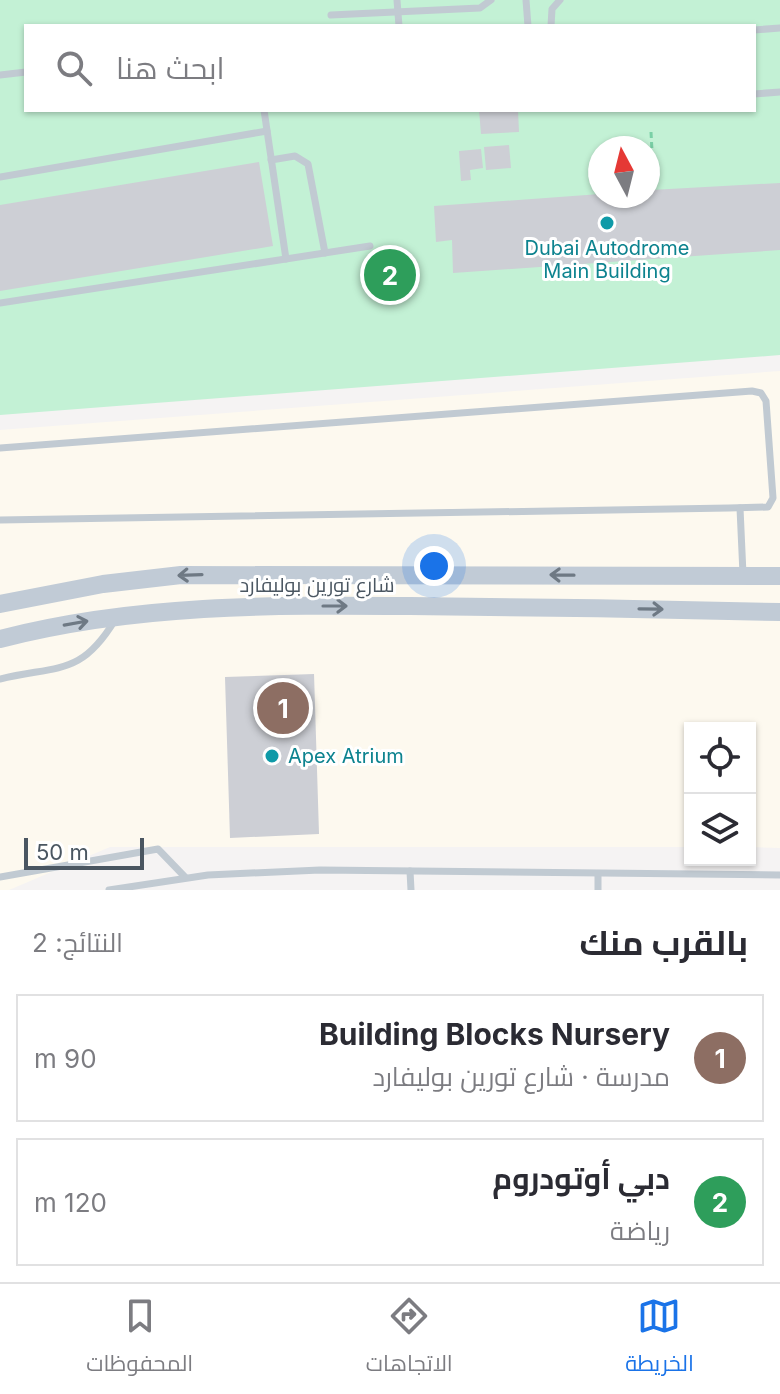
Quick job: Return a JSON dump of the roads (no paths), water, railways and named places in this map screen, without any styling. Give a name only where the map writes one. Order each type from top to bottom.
[{"type":"main road","points":[[279,605],[272,595],[273,588],[284,580],[306,574]]},
{"type":"main road","name":"شارع تورين بوليفارد","points":[[0,604],[103,584],[181,575],[780,576]]},
{"type":"main road","points":[[588,608],[610,594],[612,584],[606,576]]},
{"type":"main road","name":"شارع تورين بوليفارد","points":[[0,639],[117,616],[183,608],[279,605],[780,612]]},
{"type":"lane","points":[[397,0],[399,24]]},
{"type":"lane","points":[[331,15],[480,8],[491,0]]},
{"type":"lane","points":[[526,0],[528,24]]},
{"type":"lane","points":[[551,24],[552,9],[560,0]]},
{"type":"lane","points":[[756,30],[780,28]]},
{"type":"lane","points":[[0,75],[24,72]]},
{"type":"lane","points":[[756,94],[780,92]]},
{"type":"lane","points":[[264,112],[286,259]]},
{"type":"lane","points":[[0,177],[267,131]]},
{"type":"lane","points":[[271,160],[295,156],[308,164],[325,253]]},
{"type":"lane","points":[[0,303],[370,246]]},
{"type":"lane","points":[[0,448],[752,391],[761,393],[766,401],[773,498],[768,507],[740,508],[0,520]]},
{"type":"lane","points":[[740,508],[743,576]]},
{"type":"lane","points":[[0,679],[84,660],[99,647],[117,616]]},
{"type":"lane","points":[[0,877],[158,849],[185,877]]},
{"type":"lane","points":[[109,890],[185,877],[275,871],[780,875]]},
{"type":"lane","points":[[410,871],[411,890]]},
{"type":"lane","points":[[598,875],[598,890]]},
{"type":"place","name":"Dubai Autodrome Main Building","points":[[607,223]]},
{"type":"place","name":"دبي أوتودروم","points":[[390,275]]},
{"type":"place","name":"Building Blocks Nursery","points":[[283,708]]},
{"type":"place","name":"Apex Atrium","points":[[272,756]]}]
